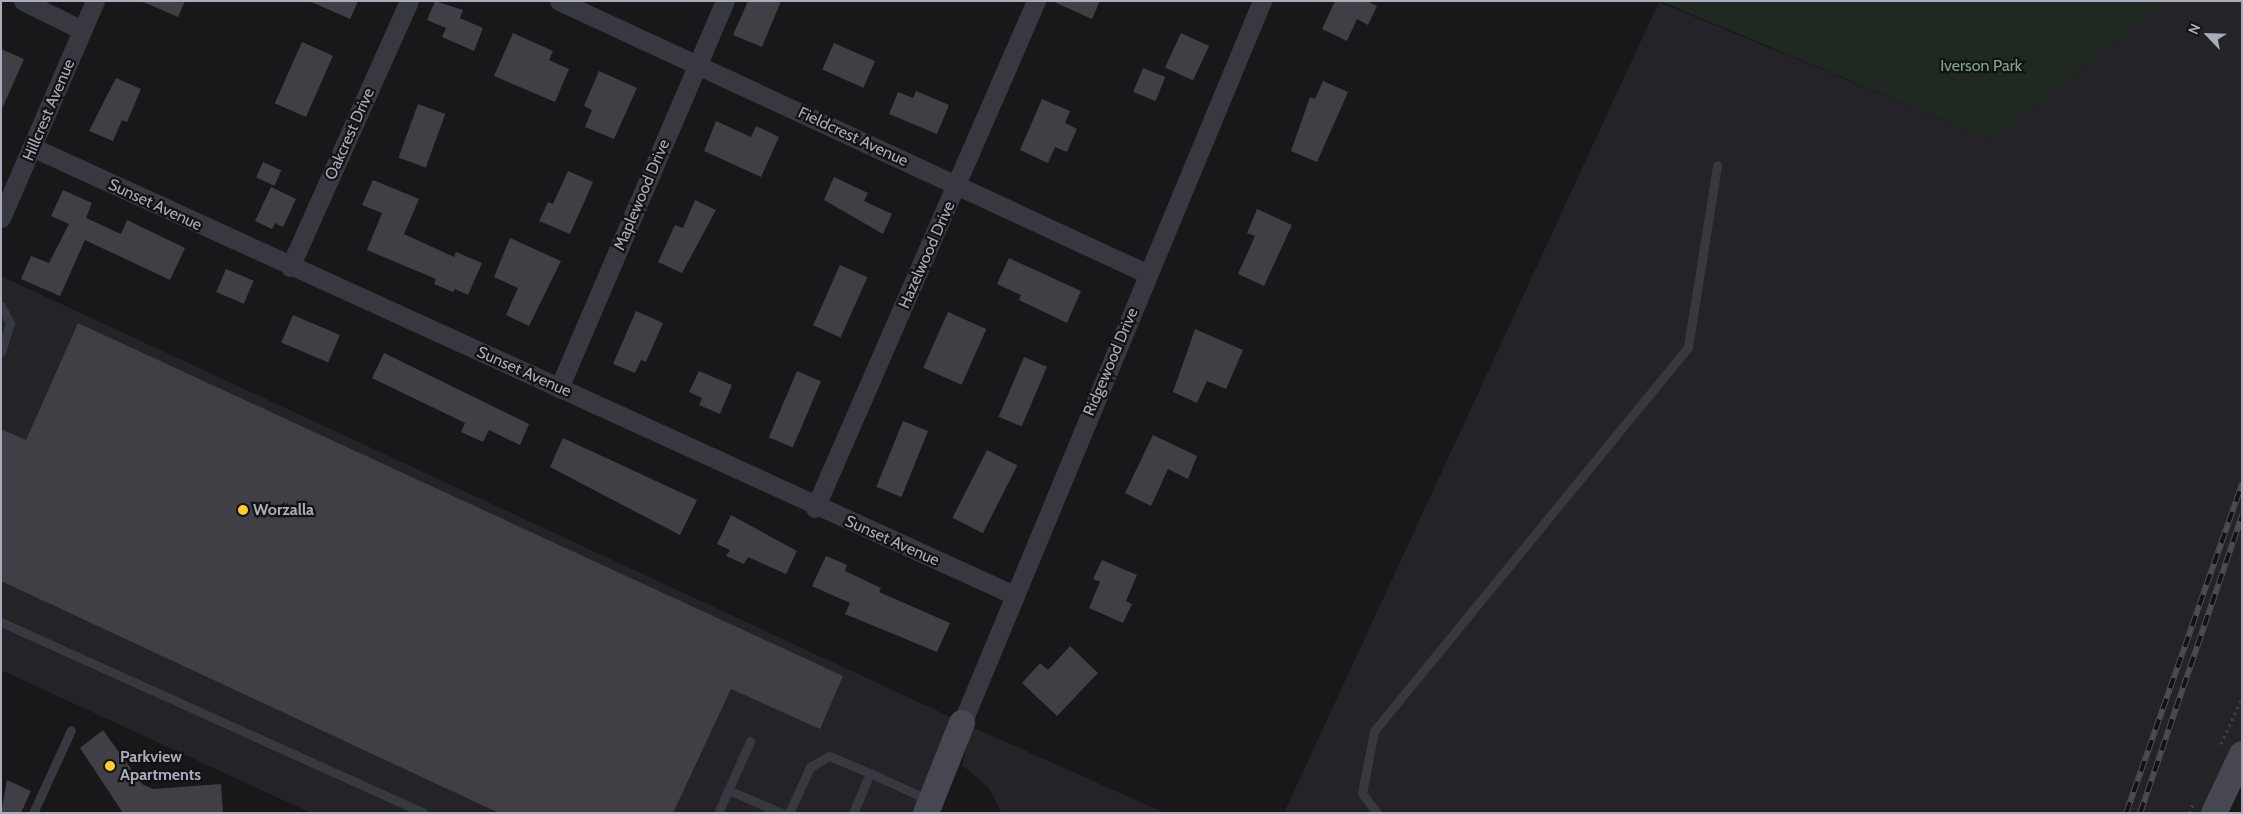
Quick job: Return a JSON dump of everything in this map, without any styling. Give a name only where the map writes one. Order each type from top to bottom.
[{"type":"street","points":[[22,1],[82,30]]},
{"type":"street","name":"Hillcrest Avenue","points":[[1,218],[34,148],[95,1]]},
{"type":"street","name":"Oakcrest Drive","points":[[290,267],[409,1]]},
{"type":"street","name":"Fieldcrest Avenue","points":[[558,1],[1148,274]]},
{"type":"street","name":"Maplewood Drive","points":[[559,388],[724,1]]},
{"type":"street","name":"Hazelwood Drive","points":[[815,508],[958,186],[1036,1]]},
{"type":"street","name":"Ridgewood Drive","points":[[962,722],[1262,1]]},
{"type":"street","name":"Sunset Avenue","points":[[34,148],[290,267],[559,388],[815,508],[1014,595]]},
{"type":"street","points":[[928,807],[962,722]]},
{"type":"street","points":[[2214,813],[2242,754]]},
{"type":"lane","points":[[1377,813],[1362,793],[1374,731],[1688,346],[1717,165]]},
{"type":"lane","points":[[1,306],[10,324],[1,352]]},
{"type":"lane","points":[[1,622],[424,813]]},
{"type":"lane","points":[[33,813],[71,730]]},
{"type":"lane","points":[[718,813],[750,741]]},
{"type":"lane","points":[[789,813],[810,767],[829,756],[870,774],[928,807]]},
{"type":"lane","points":[[853,813],[870,774]]},
{"type":"lane","points":[[728,790],[782,813]]},
{"type":"shaded area","points":[[2166,1],[2242,1],[2242,754],[2214,813],[1284,813],[1659,2],[1992,140]]},
{"type":"shaded area","name":"Worzalla","points":[[1,276],[955,719],[916,813],[311,813],[1,670]]},
{"type":"shaded area","points":[[972,727],[1165,813],[1002,813],[989,788],[962,765]]},
{"type":"green space","name":"Iverson Park","points":[[1660,1],[2166,1],[1992,140]]},
{"type":"building","points":[[141,1],[185,1],[178,17]]},
{"type":"building","points":[[309,1],[358,1],[350,19]]},
{"type":"building","points":[[435,1],[463,10],[460,18],[483,28],[474,51],[442,37],[446,28],[427,20]]},
{"type":"building","points":[[748,1],[781,1],[762,47],[733,35]]},
{"type":"building","points":[[1052,1],[1100,1],[1092,19]]},
{"type":"building","points":[[1335,1],[1367,1],[1377,6],[1368,25],[1357,19],[1347,41],[1322,29]]},
{"type":"building","points":[[513,33],[553,51],[549,60],[569,69],[555,102],[494,76]]},
{"type":"building","points":[[1181,33],[1209,46],[1193,81],[1165,67]]},
{"type":"building","points":[[302,42],[333,56],[306,117],[275,103]]},
{"type":"building","points":[[834,43],[875,61],[863,88],[822,69]]},
{"type":"building","points":[[1,49],[24,59],[1,111]]},
{"type":"building","points":[[1143,68],[1165,77],[1156,101],[1133,92]]},
{"type":"building","points":[[599,71],[637,88],[614,139],[585,127],[592,110],[584,106]]},
{"type":"building","points":[[116,78],[141,89],[127,122],[122,120],[113,141],[89,131]]},
{"type":"building","points":[[1323,81],[1348,92],[1317,162],[1291,151],[1310,97],[1315,99]]},
{"type":"building","points":[[916,91],[949,105],[937,134],[889,114],[898,92],[913,98]]},
{"type":"building","points":[[1042,99],[1070,111],[1065,123],[1077,129],[1067,152],[1055,147],[1048,163],[1020,150]]},
{"type":"building","points":[[418,104],[445,114],[426,167],[399,158]]},
{"type":"building","points":[[716,121],[751,137],[756,126],[779,137],[761,177],[704,151]]},
{"type":"building","points":[[263,162],[281,170],[274,186],[256,178]]},
{"type":"building","points":[[568,171],[593,182],[570,234],[539,221],[548,202],[553,204]]},
{"type":"building","points":[[834,177],[868,193],[864,201],[892,214],[883,234],[824,200]]},
{"type":"building","points":[[373,180],[419,199],[404,234],[454,257],[456,252],[482,263],[468,295],[455,289],[453,292],[434,284],[436,279],[367,250],[382,213],[362,205]]},
{"type":"building","points":[[271,187],[296,199],[283,227],[275,223],[272,229],[255,221]]},
{"type":"building","points":[[63,190],[92,203],[86,218],[121,234],[127,220],[185,248],[170,280],[85,240],[60,296],[21,279],[31,256],[49,263],[69,224],[51,216]]},
{"type":"building","points":[[695,200],[716,210],[682,273],[658,262],[675,225],[683,228]]},
{"type":"building","points":[[1257,209],[1292,225],[1264,286],[1238,274],[1255,236],[1247,233]]},
{"type":"building","points":[[510,238],[561,261],[529,326],[506,315],[518,288],[494,277]]},
{"type":"building","points":[[1009,258],[1081,291],[1067,323],[1019,300],[1021,295],[997,284]]},
{"type":"building","points":[[840,265],[867,277],[841,337],[813,325]]},
{"type":"building","points":[[226,269],[254,281],[244,304],[216,292]]},
{"type":"building","points":[[636,311],[663,323],[646,362],[641,360],[635,373],[613,364]]},
{"type":"building","points":[[948,312],[986,329],[962,385],[923,368]]},
{"type":"building","points":[[293,315],[340,335],[328,363],[281,343]]},
{"type":"building","name":"Worzalla","points":[[78,323],[843,676],[820,729],[731,689],[673,813],[499,813],[1,581],[1,429],[26,440]]},
{"type":"building","points":[[1195,329],[1243,350],[1226,389],[1207,381],[1197,403],[1173,392]]},
{"type":"building","points":[[384,353],[529,424],[520,445],[489,430],[483,442],[461,432],[465,423],[372,378]]},
{"type":"building","points":[[1024,357],[1047,367],[1022,427],[999,417]]},
{"type":"building","points":[[699,371],[732,385],[720,414],[699,405],[702,398],[689,392]]},
{"type":"building","points":[[797,371],[821,381],[793,447],[769,437]]},
{"type":"building","points":[[903,421],[928,431],[901,497],[876,487]]},
{"type":"building","points":[[1153,435],[1197,456],[1188,479],[1168,469],[1151,506],[1125,493]]},
{"type":"building","points":[[563,438],[697,500],[680,535],[550,467]]},
{"type":"building","points":[[987,450],[1017,465],[983,533],[952,518]]},
{"type":"building","points":[[731,515],[797,551],[786,574],[748,557],[744,564],[726,556],[730,550],[717,544]]},
{"type":"building","points":[[826,556],[847,565],[845,571],[881,588],[879,592],[950,623],[937,652],[845,614],[850,603],[812,586]]},
{"type":"building","points":[[1102,560],[1137,575],[1126,601],[1132,604],[1123,623],[1089,608],[1100,582],[1093,579]]},
{"type":"building","points":[[1070,646],[1098,673],[1057,716],[1022,683],[1040,663],[1048,670]]},
{"type":"building","name":"Parkview Apartments","points":[[103,730],[142,784],[153,789],[221,784],[223,813],[123,813],[80,748]]},
{"type":"building","points":[[7,780],[31,791],[21,813],[1,813]]},
{"type":"railway","points":[[2126,813],[2242,483]]},
{"type":"railway","points":[[2140,813],[2242,515]]},
{"type":"place","name":"Worzalla","points":[[243,510]]},
{"type":"place","name":"Parkview Apartments","points":[[110,766]]}]
